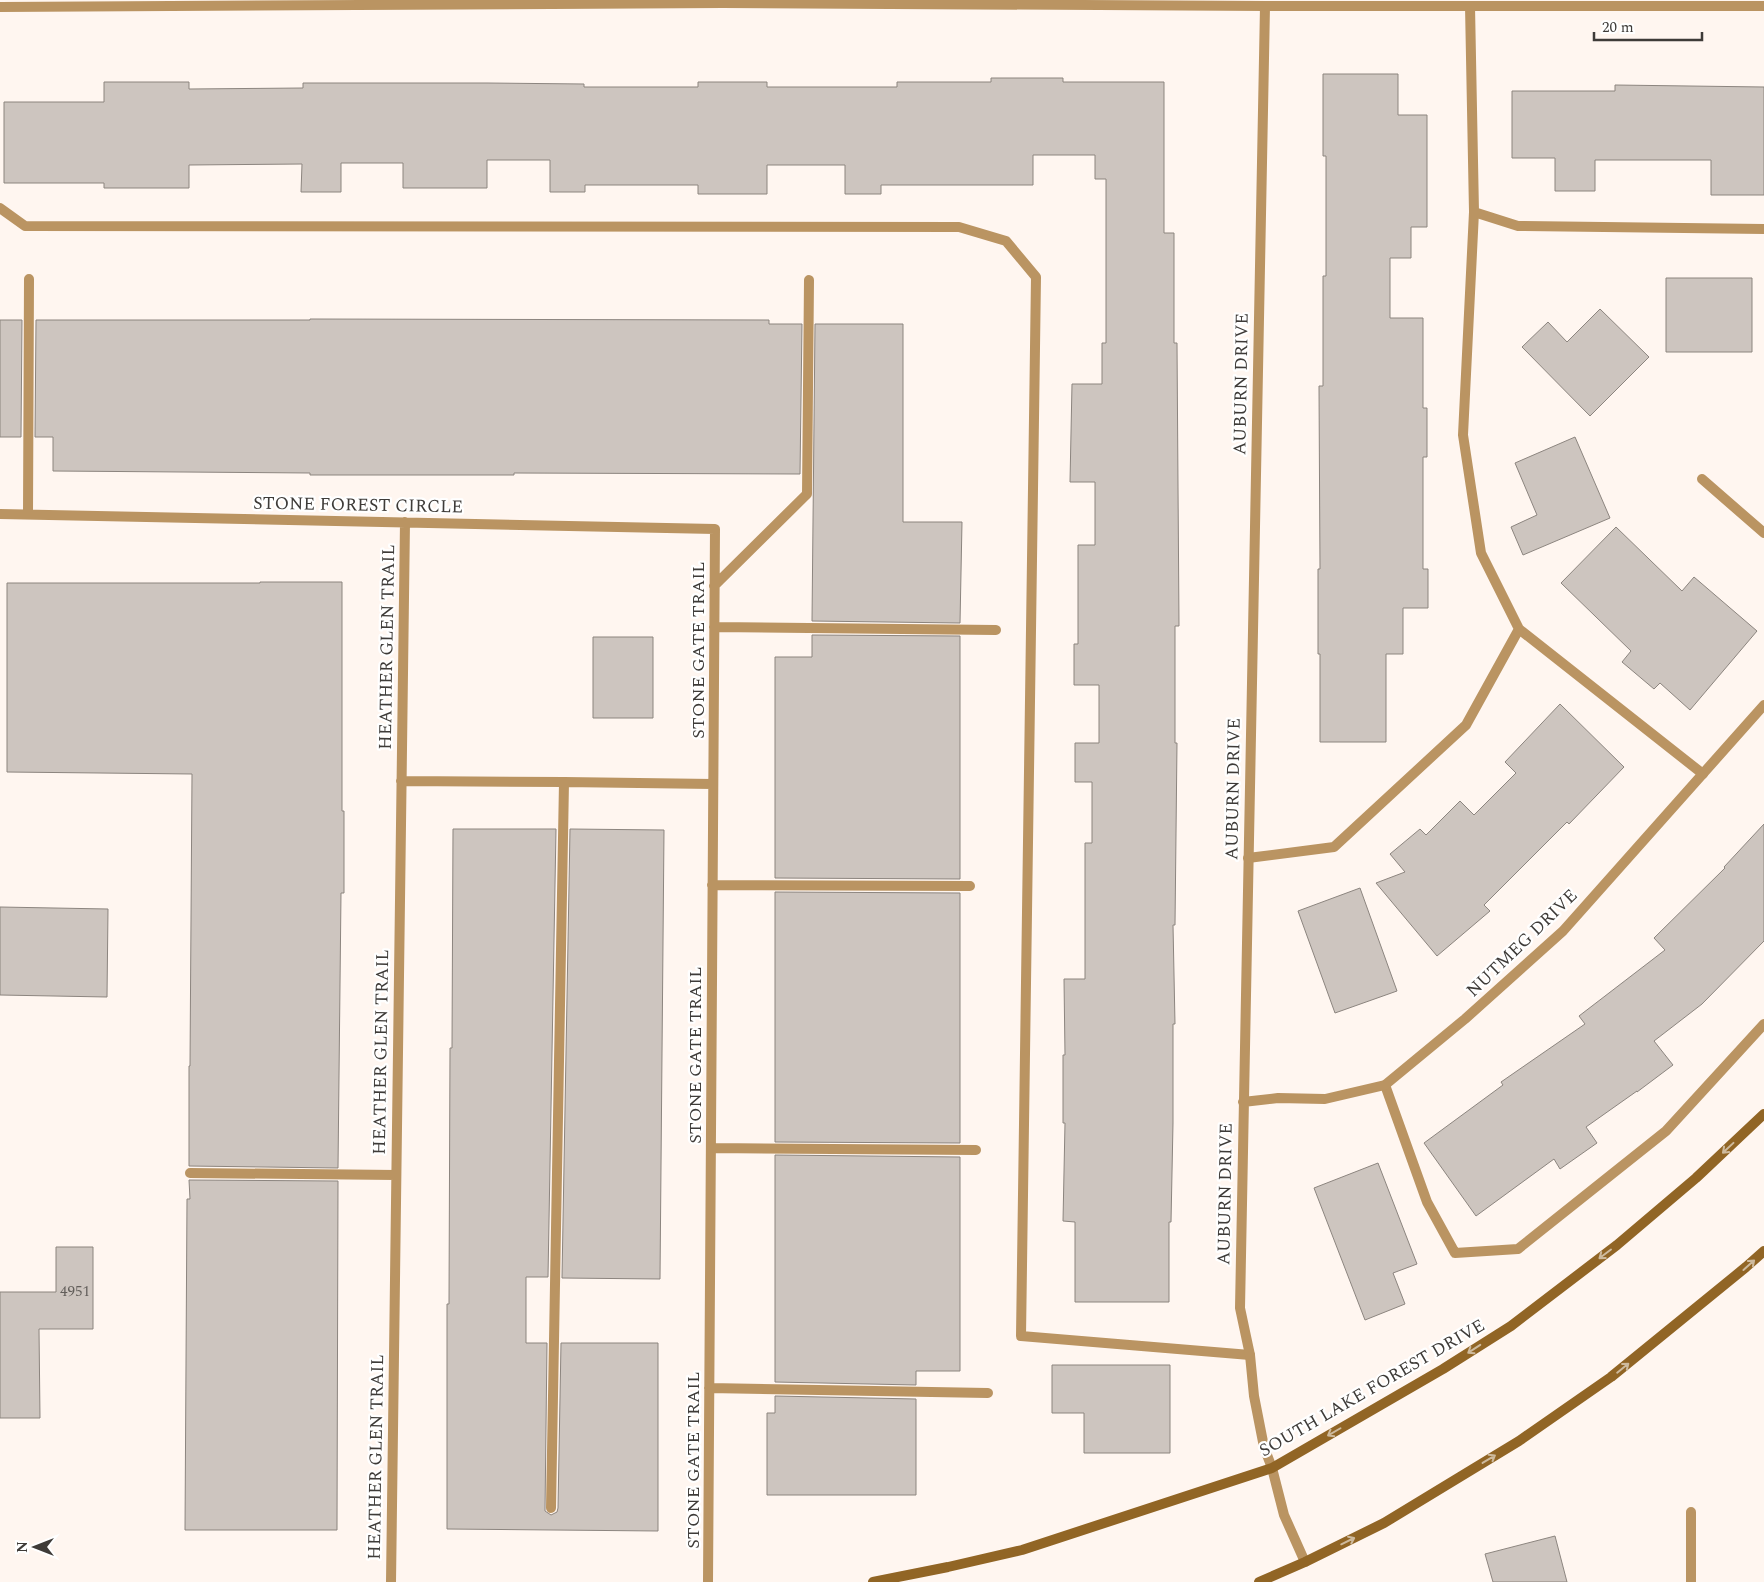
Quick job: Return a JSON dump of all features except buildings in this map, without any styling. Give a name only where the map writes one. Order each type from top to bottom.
[{"type":"main road","name":"SOUTH LAKE FOREST DRIVE","points":[[873,1582],[1022,1550],[1272,1468],[1443,1369],[1510,1326],[1617,1245],[1696,1178],[1764,1114]]},
{"type":"main road","points":[[1259,1582],[1305,1562],[1384,1523],[1527,1436],[1611,1377],[1764,1251]]},
{"type":"street","points":[[0,7],[23,4],[723,3],[1764,6]]},
{"type":"street","name":"AUBURN DRIVE","points":[[1265,6],[1240,1308],[1250,1355],[1254,1396],[1263,1438],[1284,1515],[1305,1562]]},
{"type":"street","points":[[1470,6],[1474,212],[1463,435],[1481,553],[1519,629],[1703,774]]},
{"type":"street","points":[[0,208],[25,226],[958,227],[1006,241],[1036,277],[1021,1336],[1250,1355]]},
{"type":"street","points":[[1474,212],[1518,226],[1764,229]]},
{"type":"street","points":[[28,514],[29,279]]},
{"type":"street","points":[[714,586],[807,494],[809,280]]},
{"type":"street","points":[[1702,479],[1764,533]]},
{"type":"street","name":"STONE FOREST CIRCLE","points":[[0,514],[715,529]]},
{"type":"street","name":"HEATHER GLEN TRAIL","points":[[391,1582],[405,522]]},
{"type":"street","name":"STONE GATE TRAIL","points":[[708,1582],[715,529]]},
{"type":"street","points":[[714,627],[996,630]]},
{"type":"street","points":[[1248,858],[1334,847],[1466,726],[1519,629]]},
{"type":"street","name":"NUTMEG DRIVE","points":[[1243,1102],[1278,1098],[1325,1099],[1385,1085],[1465,1020],[1563,931],[1764,705]]},
{"type":"street","points":[[401,781],[713,784]]},
{"type":"street","points":[[551,1508],[564,782]]},
{"type":"street","points":[[712,885],[970,886]]},
{"type":"street","points":[[1385,1085],[1427,1202],[1456,1253],[1518,1249],[1666,1131],[1764,1024]]},
{"type":"street","points":[[711,1148],[976,1150]]},
{"type":"street","points":[[190,1172],[396,1175]]},
{"type":"street","points":[[710,1388],[988,1393]]},
{"type":"street","points":[[1691,1512],[1691,1582]]}]
